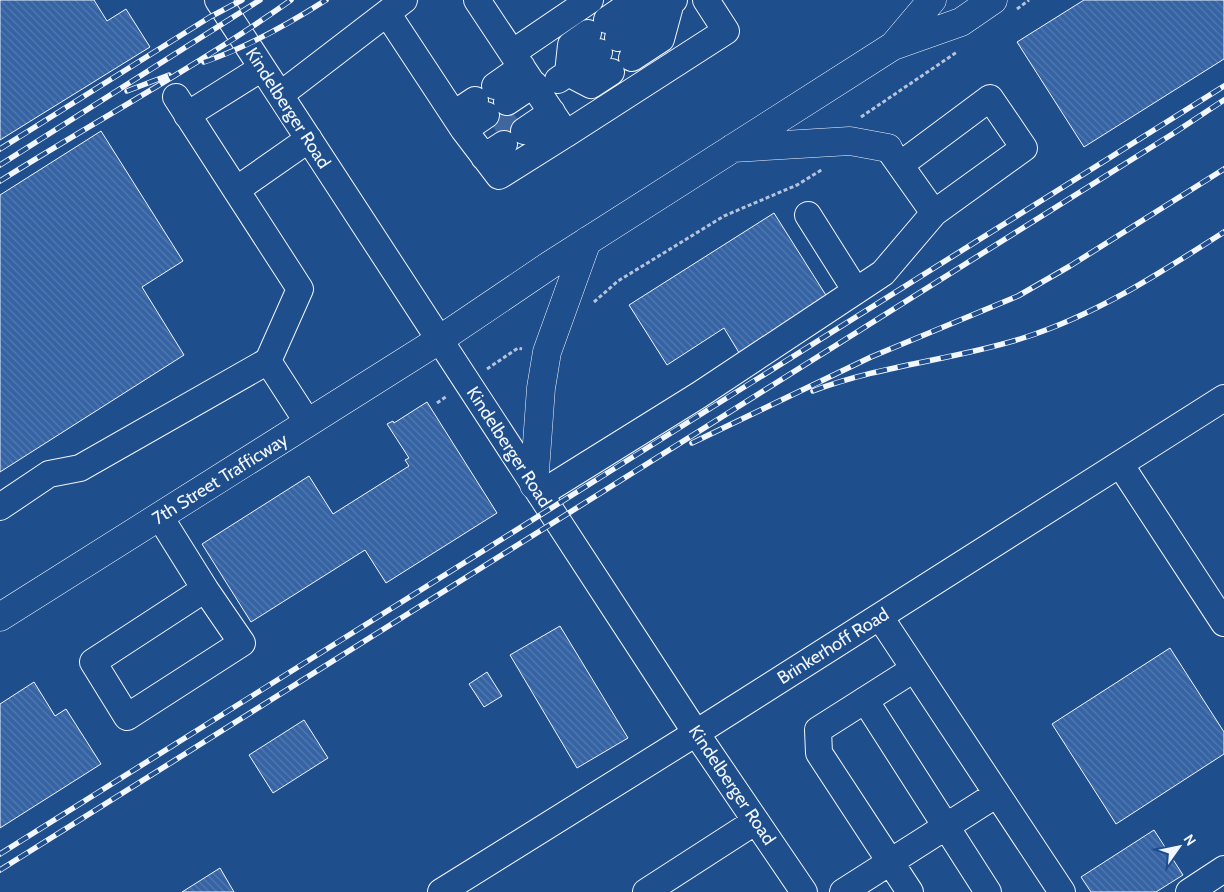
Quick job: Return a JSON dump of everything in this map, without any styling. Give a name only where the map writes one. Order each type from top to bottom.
[{"type":"main road","points":[[893,46],[932,0]]},
{"type":"main road","points":[[893,46],[1004,5]]},
{"type":"main road","name":"7th Street Trafficway","points":[[0,617],[439,340],[586,241],[893,46]]},
{"type":"main road","points":[[732,148],[850,141],[894,156]]},
{"type":"main road","points":[[537,489],[541,388],[547,352],[586,241]]},
{"type":"street","name":"Kindelberger Road","points":[[218,0],[696,733],[804,892]]},
{"type":"street","points":[[477,0],[566,134]]},
{"type":"street","points":[[490,123],[534,85],[590,0]]},
{"type":"street","points":[[490,123],[534,85],[568,73],[609,46],[661,39],[673,1],[636,0],[609,46]]},
{"type":"street","points":[[280,95],[395,6],[490,123],[499,176],[726,31],[706,0]]},
{"type":"street","points":[[0,507],[49,474],[80,468],[268,361],[300,289],[182,106],[262,68]]},
{"type":"street","points":[[537,489],[699,395],[883,273],[934,213],[1024,148],[990,98],[894,156],[934,213]]},
{"type":"street","points":[[236,190],[309,139]]},
{"type":"street","points":[[808,215],[856,291]]},
{"type":"street","points":[[268,361],[308,423]]},
{"type":"street","name":"Brinkerhoff Road","points":[[441,892],[880,617],[1224,398]]},
{"type":"street","points":[[1120,464],[1224,623]]},
{"type":"street","points":[[160,517],[205,589],[242,643],[127,717],[93,662],[205,589]]},
{"type":"street","points":[[880,617],[1062,892]]},
{"type":"street","points":[[910,892],[819,753],[818,730],[914,669]]},
{"type":"street","points":[[865,700],[988,892]]},
{"type":"street","points":[[843,892],[997,794]]},
{"type":"street","points":[[646,892],[756,821]]},
{"type":"street","points":[[1189,892],[1224,869]]},
{"type":"path","points":[[1004,5],[1029,0]]},
{"type":"path","points":[[850,141],[860,118],[964,47]]},
{"type":"path","points":[[592,305],[596,299],[618,281],[724,216],[797,185],[825,168]]},
{"type":"path","points":[[437,403],[518,348],[547,352]]},
{"type":"building","points":[[0,0],[94,0],[107,21],[126,9],[150,47],[0,140]]},
{"type":"building","points":[[1084,0],[1224,0],[1224,59],[1084,147],[1017,42]]},
{"type":"building","points":[[101,131],[183,261],[142,287],[184,355],[0,472],[0,195]]},
{"type":"building","points":[[774,213],[829,300],[741,356],[724,328],[667,365],[629,305]]},
{"type":"building","points":[[427,402],[497,513],[386,583],[365,550],[251,622],[202,544],[309,476],[333,514],[409,466],[405,460],[409,458],[387,424],[393,421],[394,423]]},
{"type":"building","points":[[560,626],[628,738],[577,768],[510,655]]},
{"type":"building","points":[[1170,648],[1224,732],[1224,754],[1116,824],[1052,724]]},
{"type":"building","points":[[487,672],[502,696],[484,707],[469,684]]},
{"type":"building","points":[[34,682],[55,716],[66,709],[101,764],[0,828],[0,704]]},
{"type":"building","points":[[304,720],[328,758],[273,793],[249,755]]},
{"type":"building","points":[[1154,830],[1183,875],[1156,892],[1091,892],[1081,877]]},
{"type":"building","points":[[220,868],[234,892],[182,892]]},
{"type":"tunnel","points":[[496,131],[516,117]]},
{"type":"railway","points":[[0,149],[210,17],[242,0]]},
{"type":"railway","points":[[0,165],[260,0]]},
{"type":"railway","points":[[0,181],[220,48],[291,0]]},
{"type":"railway","points":[[204,62],[236,50],[267,35],[326,0]]},
{"type":"railway","points":[[127,91],[169,75]]},
{"type":"railway","points":[[0,854],[1224,86]]},
{"type":"railway","points":[[0,870],[1224,100]]},
{"type":"railway","points":[[692,443],[871,357],[1018,296],[1070,266],[1224,169]]},
{"type":"railway","points":[[813,391],[865,375],[997,346],[1050,329],[1127,292],[1224,232]]}]
